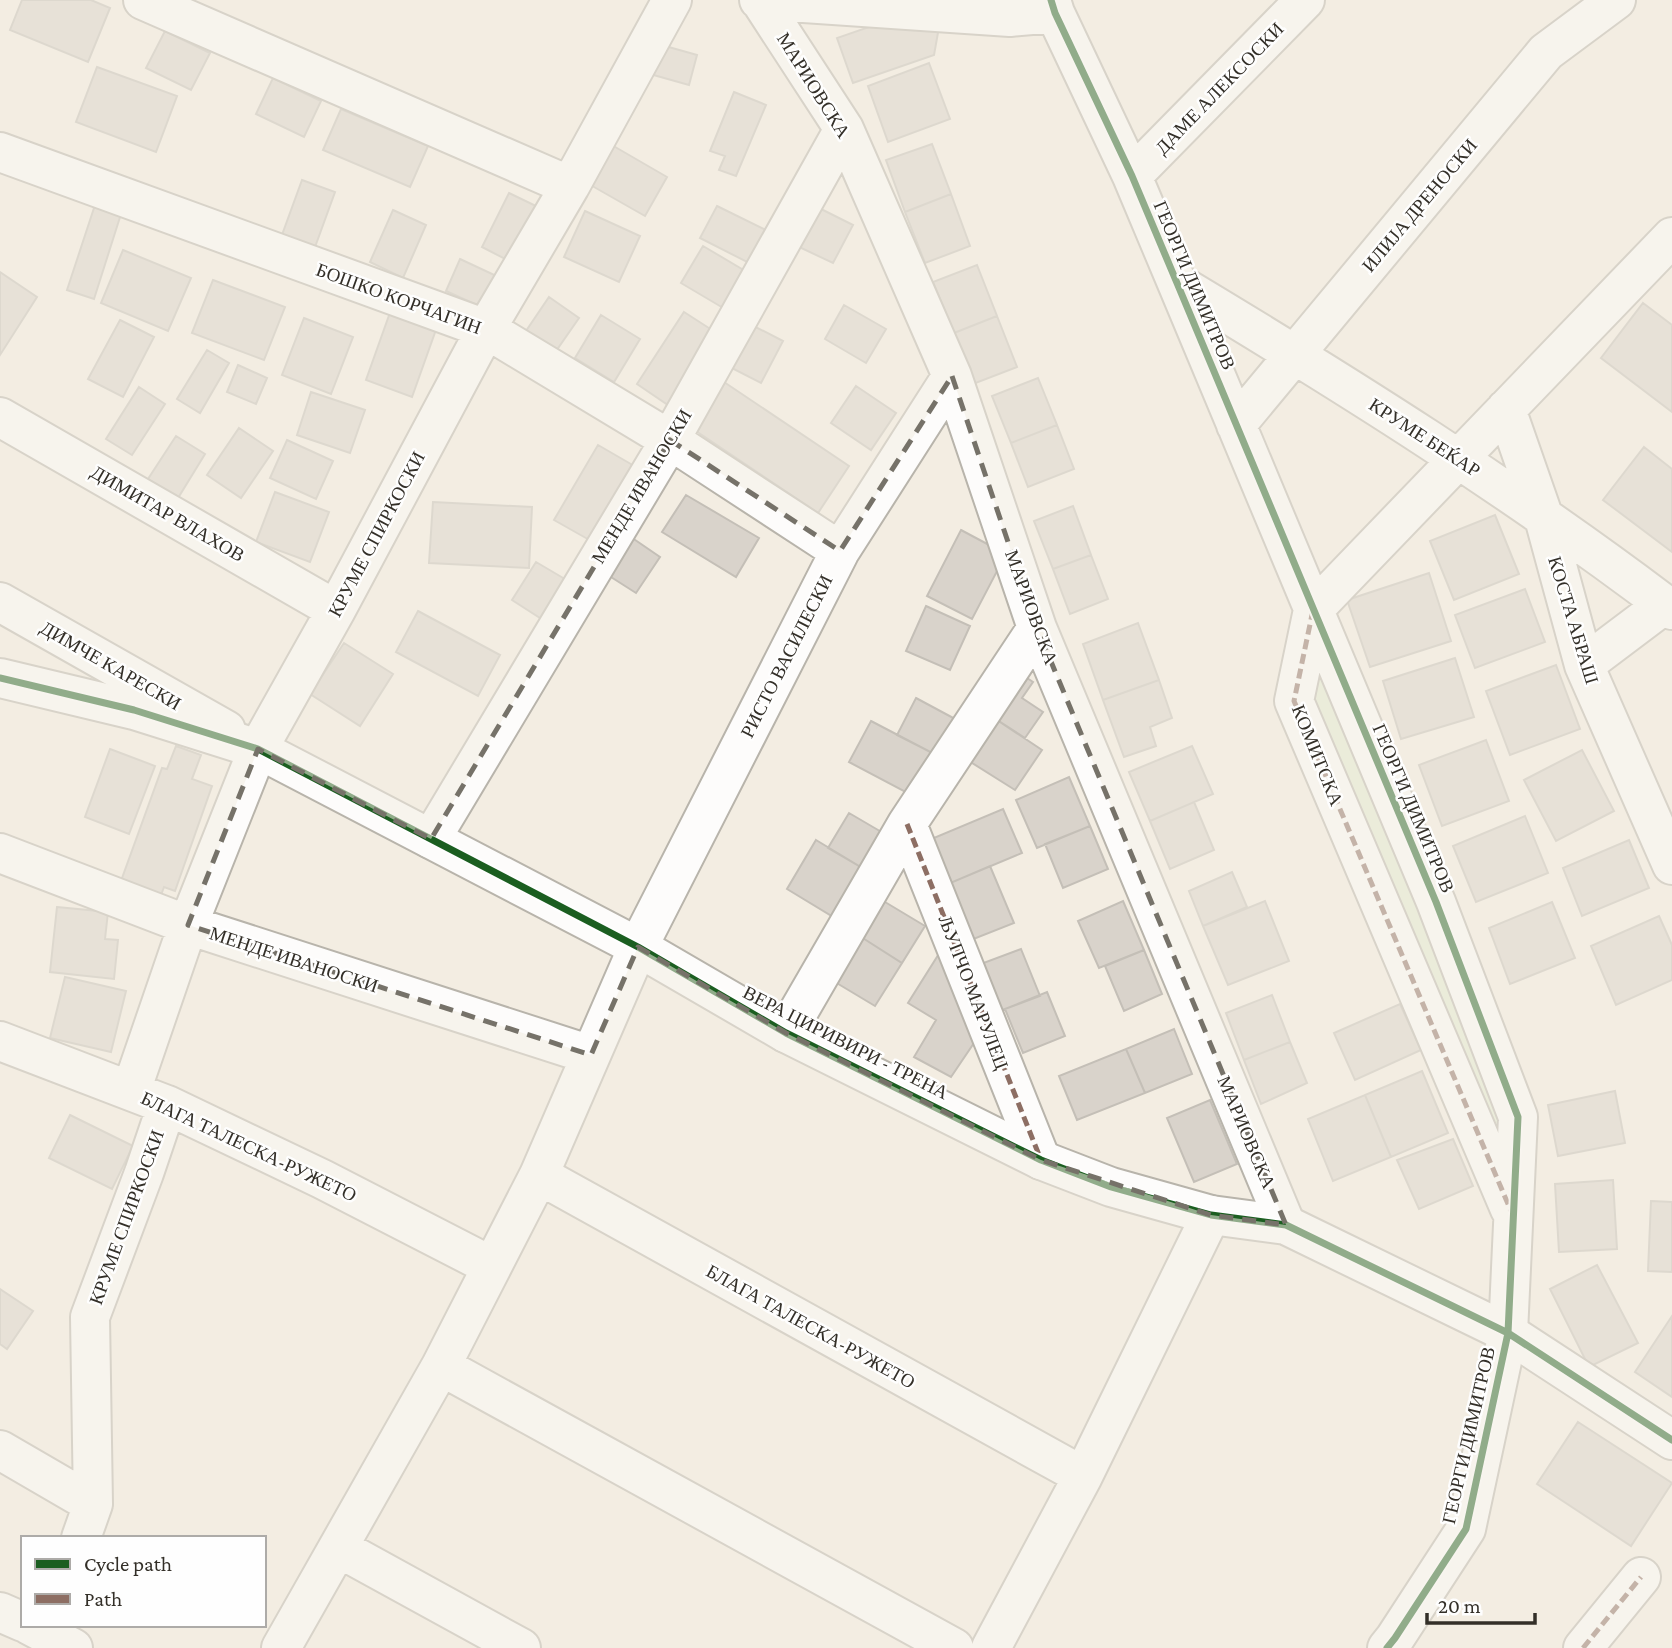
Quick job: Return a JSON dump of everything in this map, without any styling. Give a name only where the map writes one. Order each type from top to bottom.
[{"type":"street","points":[[143,0],[570,186]]},
{"type":"street","name":"КРУМЕ СПИРКОСКИ","points":[[131,1091],[188,925],[258,749],[336,610],[485,329],[570,186],[672,0]]},
{"type":"street","points":[[760,0],[1010,17],[1053,6]]},
{"type":"street","name":"МАРИОВСКА","points":[[760,0],[844,129],[951,376],[1037,628],[1286,1225]]},
{"type":"street","name":"ДАМЕ АЛЕКСОСКИ","points":[[1132,176],[1305,0]]},
{"type":"street","name":"ИЛИЈА ДРЕНОСКИ","points":[[1236,425],[1546,52],[1616,0]]},
{"type":"street","name":"ГЕОРГИ ДИМИТРОВ","points":[[1053,6],[1132,176],[1177,283],[1436,902],[1518,1117],[1508,1333],[1466,1529],[1387,1648]]},
{"type":"street","name":"МЕНДЕ ИВАНОСКИ","points":[[431,839],[670,440],[844,129]]},
{"type":"street","name":"БОШКО КОРЧАГИН","points":[[0,152],[485,329],[670,440],[840,551]]},
{"type":"street","points":[[1313,610],[1506,409],[1667,251]]},
{"type":"street","name":"КРУМЕ БЕЌАР","points":[[1177,283],[1459,458],[1668,607],[1584,665]]},
{"type":"street","name":"РИСТО ВАСИЛЕСКИ","points":[[638,947],[840,551],[951,376]]},
{"type":"street","name":"КОСТА АБРАШ","points":[[1506,409],[1544,518],[1584,665],[1672,864]]},
{"type":"street","name":"ДИМИТАР ВЛАХОВ","points":[[0,417],[336,610]]},
{"type":"street","name":"ДИМЧЕ КАРЕСКИ","points":[[0,602],[258,749]]},
{"type":"street","name":"КОМИТСКА","points":[[1313,610],[1294,701],[1513,1217]]},
{"type":"street","points":[[786,1032],[907,824],[1037,628]]},
{"type":"street","name":"ВЕРА ЦИРИВИРИ - ТРЕНА","points":[[0,678],[134,710],[258,749],[638,947],[786,1032],[1041,1160],[1111,1186],[1211,1215],[1286,1225],[1508,1333],[1672,1440]]},
{"type":"street","name":"ЉУПЧО МАРУЛЕЦ","points":[[907,824],[1041,1160]]},
{"type":"street","name":"МЕНДЕ ИВАНОСКИ","points":[[0,853],[188,925],[591,1055]]},
{"type":"street","points":[[281,1648],[441,1366],[539,1175],[638,947]]},
{"type":"street","name":"БЛАГА ТАЛЕСКА-РУЖЕТО","points":[[0,1041],[167,1105],[322,1179],[491,1266]]},
{"type":"street","name":"КРУМЕ СПИРКОСКИ","points":[[87,1521],[90,1317],[167,1105]]},
{"type":"street","name":"БЛАГА ТАЛЕСКА-РУЖЕТО","points":[[539,1175],[1083,1476]]},
{"type":"street","points":[[991,1648],[1083,1476],[1211,1215]]},
{"type":"street","points":[[441,1366],[954,1648]]},
{"type":"street","points":[[0,1450],[87,1521]]},
{"type":"street","points":[[339,1548],[521,1648]]},
{"type":"street","points":[[1583,1648],[1641,1577]]},
{"type":"street","points":[[0,1612],[21,1622]]},
{"type":"highlighted area","points":[[952,376],[1037,628],[1286,1225],[1211,1215],[1041,1160],[786,1033],[638,947],[591,1055],[188,925],[258,749],[431,839],[670,440],[840,551]]},
{"type":"green space","points":[[1313,610],[1518,1117],[1513,1217],[1294,701]]},
{"type":"building","points":[[22,0],[91,0],[110,8],[88,62],[10,30]]},
{"type":"building","points":[[892,19],[939,27],[934,55],[853,83],[837,38]]},
{"type":"building","points":[[165,31],[210,53],[191,90],[146,68]]},
{"type":"building","points":[[658,44],[697,55],[689,85],[650,74]]},
{"type":"building","points":[[929,63],[950,119],[888,142],[868,86]]},
{"type":"building","points":[[97,67],[177,96],[156,152],[76,122]]},
{"type":"building","points":[[273,78],[321,101],[304,137],[256,114]]},
{"type":"building","points":[[734,92],[766,105],[736,176],[719,170],[725,156],[710,151]]},
{"type":"building","points":[[341,109],[428,146],[410,187],[323,150]]},
{"type":"building","points":[[610,144],[667,177],[645,216],[587,183]]},
{"type":"building","points":[[932,144],[951,194],[905,212],[886,160]]},
{"type":"building","points":[[302,180],[335,192],[315,247],[282,235]]},
{"type":"building","points":[[509,193],[538,207],[511,262],[482,247]]},
{"type":"building","points":[[951,194],[970,246],[925,263],[905,212]]},
{"type":"building","points":[[95,205],[121,214],[94,299],[67,290]]},
{"type":"building","points":[[717,206],[774,234],[757,267],[700,238]]},
{"type":"building","points":[[815,206],[853,225],[833,263],[795,245]]},
{"type":"building","points":[[393,210],[426,225],[403,278],[370,262]]},
{"type":"building","points":[[585,211],[640,236],[619,282],[564,257]]},
{"type":"building","points":[[703,246],[752,275],[730,312],[681,283]]},
{"type":"building","points":[[123,250],[191,278],[168,331],[101,303]]},
{"type":"building","points":[[460,259],[505,280],[490,311],[446,291]]},
{"type":"building","points":[[977,265],[997,316],[954,333],[933,282]]},
{"type":"building","points":[[0,272],[37,297],[0,355]]},
{"type":"building","points":[[213,280],[285,307],[264,360],[192,333]]},
{"type":"building","points":[[549,297],[579,318],[556,351],[526,331]]},
{"type":"building","points":[[1643,303],[1672,325],[1672,412],[1601,358]]},
{"type":"building","points":[[844,305],[886,329],[866,363],[825,339]]},
{"type":"building","points":[[392,307],[438,324],[412,397],[366,380]]},
{"type":"building","points":[[684,312],[715,332],[668,405],[637,384]]},
{"type":"building","points":[[601,315],[640,339],[614,382],[575,358]]},
{"type":"building","points":[[997,316],[1017,367],[973,384],[954,333]]},
{"type":"building","points":[[304,318],[353,337],[331,394],[282,375]]},
{"type":"building","points":[[120,320],[154,337],[123,397],[88,379]]},
{"type":"building","points":[[742,320],[783,341],[761,383],[720,362]]},
{"type":"building","points":[[207,350],[229,363],[200,413],[177,399]]},
{"type":"building","points":[[238,365],[267,378],[256,404],[227,392]]},
{"type":"building","points":[[1038,378],[1057,425],[1011,443],[992,396]]},
{"type":"building","points":[[721,380],[849,466],[818,513],[690,427]]},
{"type":"building","points":[[856,386],[896,413],[871,450],[831,423]]},
{"type":"building","points":[[139,387],[165,404],[132,455],[106,439]]},
{"type":"building","points":[[311,392],[365,410],[350,453],[297,435]]},
{"type":"building","points":[[1057,425],[1074,469],[1028,487],[1011,443]]},
{"type":"building","points":[[239,428],[273,451],[241,498],[207,475]]},
{"type":"building","points":[[176,436],[205,454],[178,498],[148,479]]},
{"type":"building","points":[[287,440],[333,461],[316,499],[270,478]]},
{"type":"building","points":[[598,445],[636,467],[593,542],[554,520]]},
{"type":"building","points":[[1644,447],[1672,469],[1672,552],[1603,500]]},
{"type":"building","points":[[275,492],[329,512],[310,562],[256,542]]},
{"type":"building","points":[[686,495],[759,538],[736,577],[662,532]]},
{"type":"building","points":[[433,502],[532,507],[529,568],[429,563]]},
{"type":"building","points":[[1073,506],[1091,555],[1053,569],[1034,521]]},
{"type":"building","points":[[1495,515],[1519,574],[1454,600],[1430,541]]},
{"type":"building","points":[[961,530],[1006,554],[972,619],[927,596]]},
{"type":"building","points":[[625,533],[660,557],[636,593],[600,570]]},
{"type":"building","points":[[1091,555],[1108,599],[1070,614],[1053,569]]},
{"type":"building","points":[[536,562],[575,585],[551,625],[512,600]]},
{"type":"building","points":[[1429,573],[1451,641],[1370,667],[1347,600]]},
{"type":"building","points":[[1525,589],[1545,642],[1475,668],[1455,615]]},
{"type":"building","points":[[926,606],[970,626],[950,670],[906,651]]},
{"type":"building","points":[[418,611],[500,655],[478,696],[396,652]]},
{"type":"building","points":[[1138,623],[1159,680],[1103,700],[1083,644]]},
{"type":"building","points":[[344,643],[393,674],[360,726],[310,694]]},
{"type":"building","points":[[1455,658],[1474,717],[1401,739],[1383,681]]},
{"type":"building","points":[[1556,665],[1580,729],[1510,755],[1486,691]]},
{"type":"building","points":[[1018,672],[1033,682],[1022,698],[1043,712],[1025,738],[988,714]]},
{"type":"building","points":[[1159,680],[1172,718],[1150,727],[1156,746],[1124,757],[1103,700]]},
{"type":"building","points":[[916,698],[957,720],[938,756],[897,735]]},
{"type":"building","points":[[988,714],[1042,750],[1015,790],[961,756]]},
{"type":"building","points":[[871,721],[938,756],[915,797],[849,762]]},
{"type":"building","points":[[1486,740],[1509,801],[1442,826],[1419,765]]},
{"type":"building","points":[[176,746],[201,755],[192,779],[212,786],[175,891],[164,887],[161,895],[121,881],[162,768],[167,769]]},
{"type":"building","points":[[1192,746],[1213,794],[1150,821],[1129,772]]},
{"type":"building","points":[[110,749],[155,766],[129,834],[85,817]]},
{"type":"building","points":[[1582,750],[1614,811],[1556,841],[1524,780]]},
{"type":"building","points":[[1069,777],[1090,826],[1037,848],[1016,800]]},
{"type":"building","points":[[1194,802],[1214,850],[1170,869],[1150,821]]},
{"type":"building","points":[[1003,809],[1022,853],[948,884],[929,840]]},
{"type":"building","points":[[849,813],[890,837],[869,872],[828,848]]},
{"type":"building","points":[[1525,816],[1548,873],[1476,902],[1453,846]]},
{"type":"building","points":[[1090,826],[1108,869],[1063,888],[1045,844]]},
{"type":"building","points":[[816,840],[869,872],[840,921],[787,889]]},
{"type":"building","points":[[1629,840],[1649,888],[1582,916],[1563,868]]},
{"type":"building","points":[[990,866],[1014,923],[971,940],[948,884]]},
{"type":"building","points":[[1232,872],[1247,907],[1203,926],[1189,891]]},
{"type":"building","points":[[880,899],[925,926],[902,963],[858,935]]},
{"type":"building","points":[[1123,901],[1144,950],[1099,968],[1078,921]]},
{"type":"building","points":[[1265,901],[1289,961],[1228,985],[1203,926]]},
{"type":"building","points":[[1552,902],[1575,958],[1510,984],[1489,928]]},
{"type":"building","points":[[57,907],[108,912],[105,939],[118,940],[114,979],[50,972]]},
{"type":"building","points":[[1659,916],[1672,945],[1672,980],[1616,1005],[1591,946]]},
{"type":"building","points":[[858,935],[902,963],[875,1006],[830,979]]},
{"type":"building","points":[[947,941],[982,1031],[951,1077],[914,1057],[936,1020],[908,1003]]},
{"type":"building","points":[[1021,949],[1040,996],[997,1012],[978,965]]},
{"type":"building","points":[[1144,950],[1162,994],[1124,1011],[1105,966]]},
{"type":"building","points":[[65,977],[126,991],[111,1052],[50,1038]]},
{"type":"building","points":[[1047,992],[1065,1036],[1023,1053],[1005,1009]]},
{"type":"building","points":[[1272,995],[1290,1042],[1244,1060],[1226,1013]]},
{"type":"building","points":[[1400,1004],[1421,1050],[1355,1080],[1334,1033]]},
{"type":"building","points":[[1174,1029],[1192,1074],[1145,1093],[1126,1049]]},
{"type":"building","points":[[1290,1042],[1307,1083],[1261,1104],[1244,1060]]},
{"type":"building","points":[[1126,1049],[1145,1093],[1077,1120],[1059,1076]]},
{"type":"building","points":[[1422,1071],[1448,1133],[1391,1157],[1365,1095]]},
{"type":"building","points":[[1615,1091],[1625,1143],[1558,1156],[1548,1105]]},
{"type":"building","points":[[1365,1095],[1391,1157],[1333,1181],[1308,1119]]},
{"type":"building","points":[[1210,1100],[1237,1164],[1194,1182],[1167,1118]]},
{"type":"building","points":[[70,1115],[133,1146],[112,1189],[49,1158]]},
{"type":"building","points":[[1453,1139],[1473,1186],[1419,1209],[1397,1160]]},
{"type":"building","points":[[1613,1180],[1617,1249],[1559,1252],[1555,1184]]},
{"type":"building","points":[[1651,1201],[1672,1202],[1672,1272],[1648,1271]]},
{"type":"building","points":[[1597,1265],[1638,1343],[1589,1367],[1550,1289]]},
{"type":"building","points":[[0,1289],[33,1311],[7,1349],[0,1344]]},
{"type":"building","points":[[1672,1316],[1672,1397],[1635,1372]]},
{"type":"building","points":[[1578,1422],[1672,1483],[1631,1546],[1537,1484]]},
{"type":"marked path","points":[[1313,610],[1294,701],[1511,1211]]},
{"type":"marked path","points":[[907,824],[1041,1160]]},
{"type":"marked path","points":[[1583,1648],[1641,1577]]},
{"type":"cycle path","points":[[1051,0],[1132,176],[1436,902],[1518,1117],[1508,1333],[1466,1529],[1387,1648]]},
{"type":"cycle path","points":[[0,678],[134,710],[258,749],[638,947],[786,1033],[1041,1160],[1111,1187],[1211,1215],[1286,1225],[1508,1333],[1672,1440]]}]
